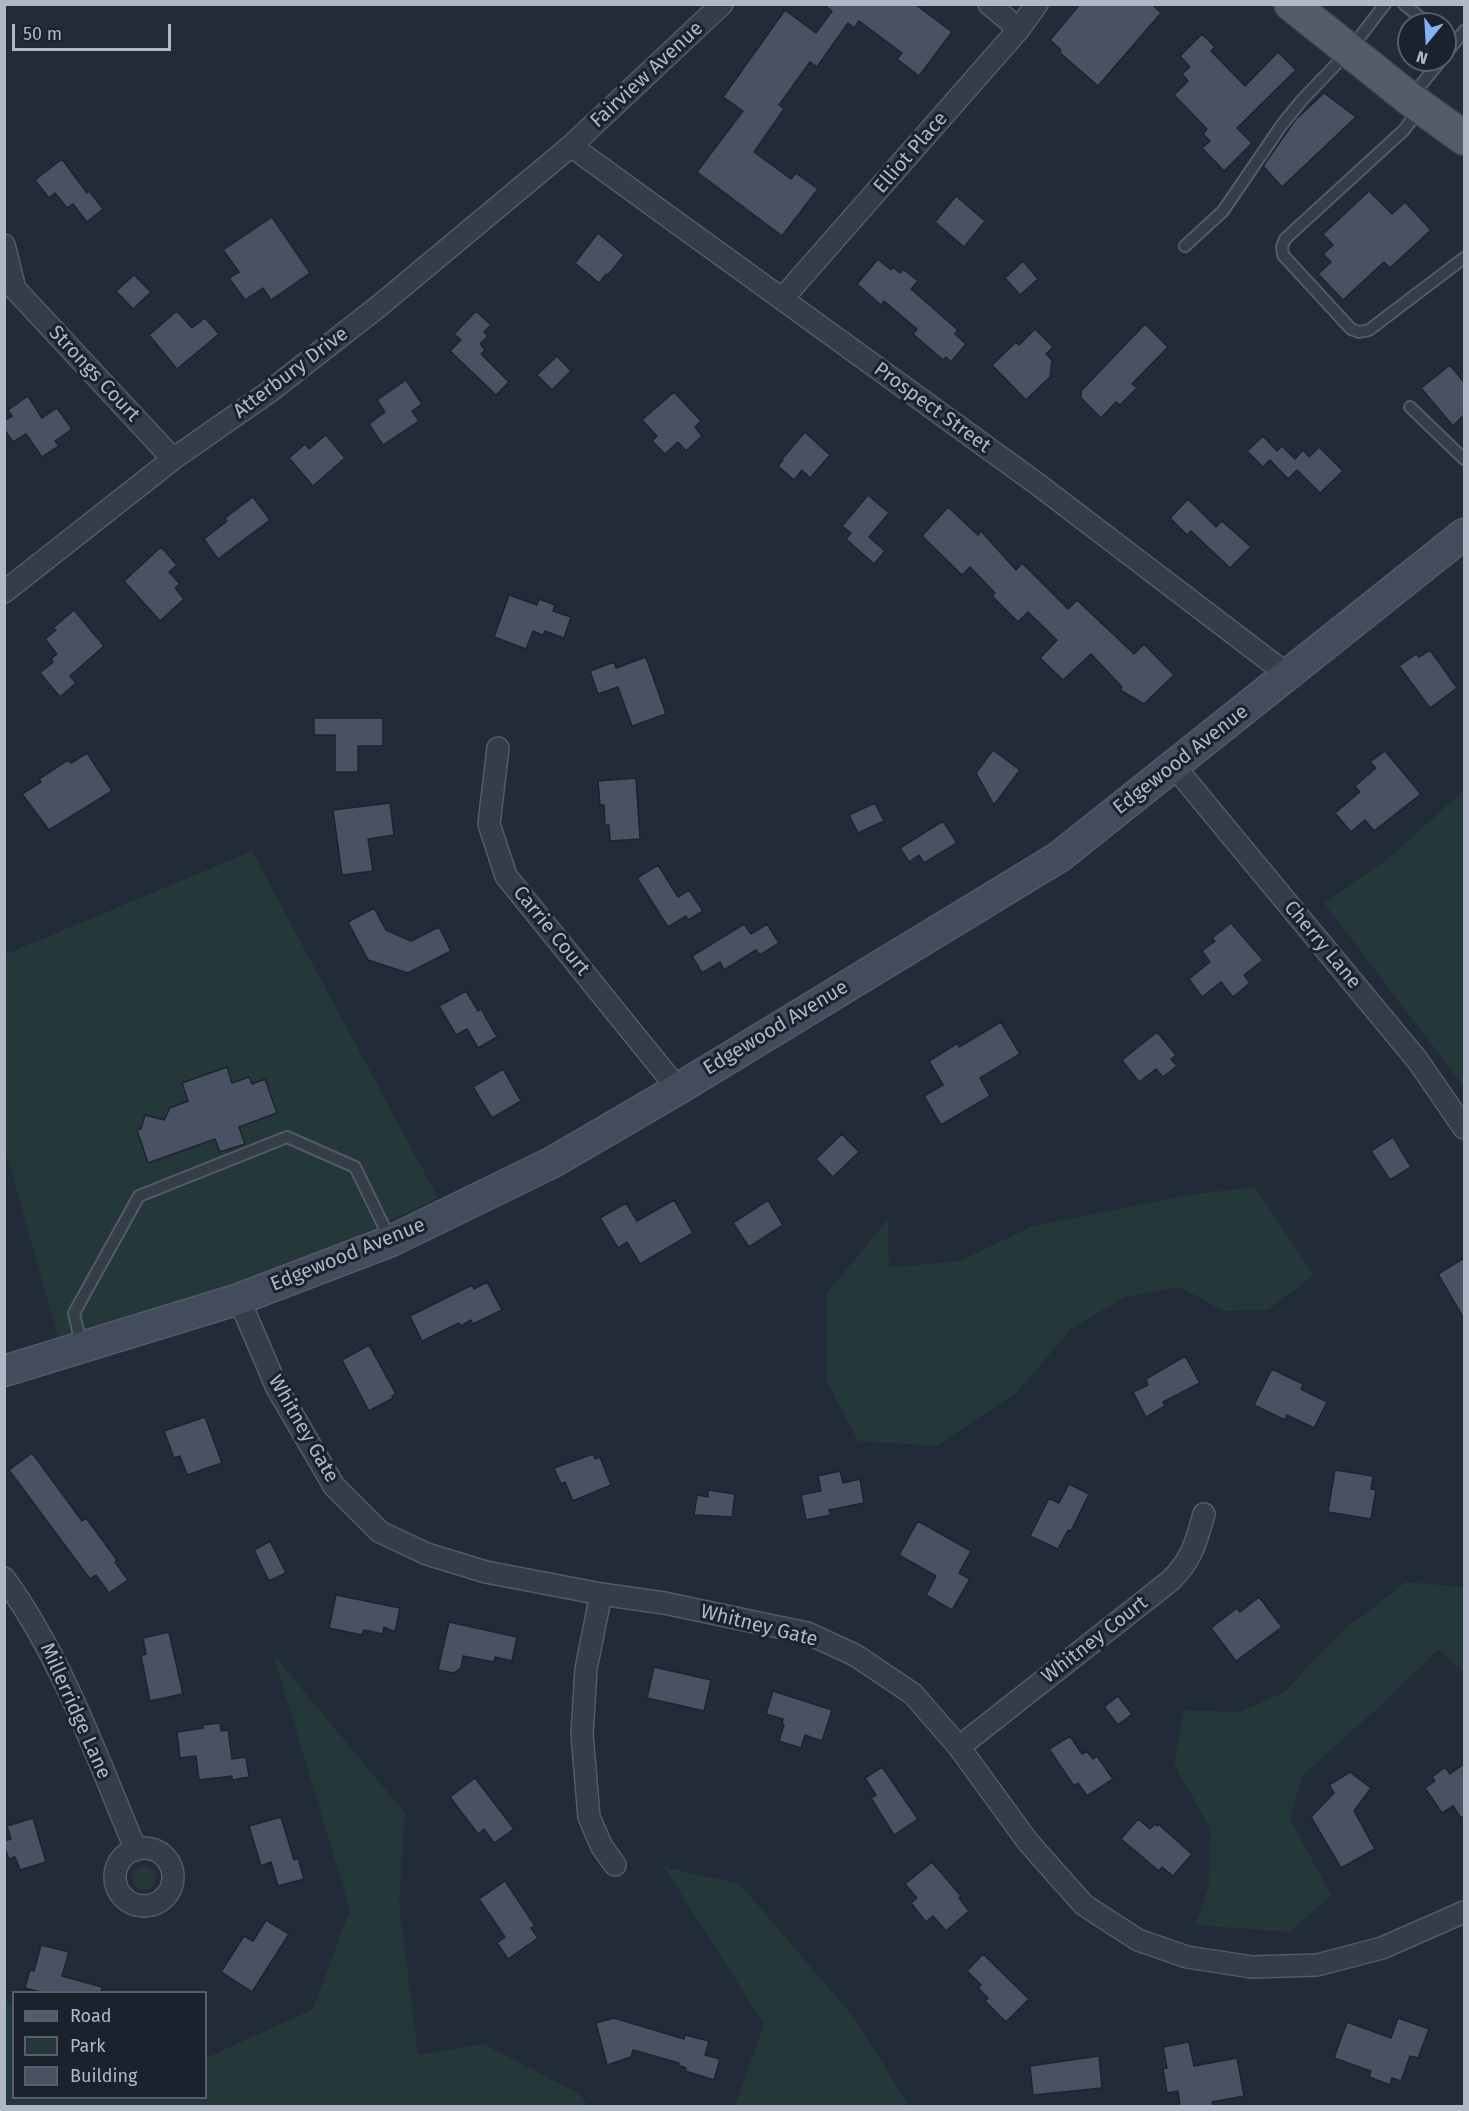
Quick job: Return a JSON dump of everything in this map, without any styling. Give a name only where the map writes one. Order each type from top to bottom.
[{"type":"main road","points":[[1291,4],[1415,103],[1464,138]]},
{"type":"main road","name":"Edgewood Avenue","points":[[4,1371],[240,1299],[391,1241],[553,1162],[678,1089],[1059,857],[1464,534]]},
{"type":"street","name":"Fairview Avenue","points":[[572,146],[722,4]]},
{"type":"street","points":[[989,4],[1019,29]]},
{"type":"street","name":"Elliot Place","points":[[782,299],[1019,29],[1037,4]]},
{"type":"street","name":"Prospect Street","points":[[572,146],[1036,483],[1288,675]]},
{"type":"street","name":"Atterbury Drive","points":[[4,592],[173,459],[269,392],[379,306],[572,146]]},
{"type":"street","name":"Strongs Court","points":[[4,245],[10,289],[173,459]]},
{"type":"street","name":"Carrie Court","points":[[498,748],[489,824],[506,876],[678,1089]]},
{"type":"street","name":"Cherry Lane","points":[[1174,766],[1418,1061],[1464,1128]]},
{"type":"street","name":"Whitney Gate","points":[[240,1299],[277,1388],[334,1486],[380,1532],[427,1554],[486,1572],[601,1594],[664,1603],[807,1633],[855,1655],[913,1694],[958,1747],[1028,1842],[1084,1905],[1138,1940],[1186,1957],[1252,1967],[1317,1965],[1382,1947],[1464,1911]]},
{"type":"street","name":"Whitney Court","points":[[958,1747],[1182,1570],[1189,1559],[1204,1514]]},
{"type":"street","name":"Millerridge Lane","points":[[4,1578],[36,1624],[57,1666],[136,1850]]},
{"type":"street","points":[[601,1594],[586,1669],[582,1734],[589,1817],[602,1847],[615,1865]]},
{"type":"lane","points":[[1185,246],[1223,210],[1281,126],[1302,100],[1349,51],[1385,4]]},
{"type":"lane","points":[[1434,72],[1415,103],[1404,130],[1285,239],[1282,247],[1283,255],[1352,329],[1359,332],[1369,330],[1464,258]]},
{"type":"lane","points":[[1410,407],[1464,459]]},
{"type":"lane","points":[[82,1347],[74,1313],[139,1196],[287,1137],[355,1167],[391,1241]]},
{"type":"green space","points":[[1464,790],[1464,1087],[1324,903],[1389,858]]},
{"type":"green space","points":[[252,851],[438,1198],[309,1259],[59,1341],[5,1148],[4,955]]},
{"type":"green space","points":[[1255,1187],[1314,1275],[1268,1310],[1223,1311],[1180,1287],[1125,1297],[1071,1329],[1017,1392],[937,1446],[858,1441],[827,1381],[827,1293],[888,1219],[889,1267],[959,1261],[1033,1226],[1188,1195]]},
{"type":"green space","points":[[1406,1582],[1464,1587],[1464,1672],[1438,1650],[1302,1776],[1290,1819],[1331,1895],[1290,1932],[1196,1925],[1209,1885],[1210,1828],[1174,1764],[1184,1710],[1239,1712],[1284,1692],[1341,1632]]},
{"type":"green space","points":[[273,1654],[405,1813],[399,1903],[418,2055],[483,2044],[580,2094],[588,2106],[5,2106],[5,1999],[12,2007],[12,2099],[207,2099],[207,2058],[313,2009],[350,1910]]},
{"type":"green space","points":[[144,1866],[153,1869],[156,1878],[153,1887],[144,1890],[135,1887],[132,1878],[135,1869]]},
{"type":"green space","points":[[664,1867],[740,1884],[856,2020],[909,2106],[735,2106],[764,2024]]},
{"type":"building","points":[[823,4],[915,4],[952,32],[919,76],[897,59],[902,53],[859,21],[854,28],[848,23],[817,67],[810,62],[779,105],[784,109],[754,152],[791,179],[796,173],[818,189],[782,236],[697,172],[743,111],[723,97],[785,10],[816,33],[832,11]]},
{"type":"building","points":[[1080,4],[1152,4],[1161,13],[1098,86],[1059,52],[1061,50],[1050,40]]},
{"type":"building","points":[[1202,34],[1215,47],[1211,51],[1245,86],[1278,52],[1296,70],[1237,128],[1252,143],[1224,171],[1202,148],[1210,141],[1203,134],[1207,129],[1174,95],[1188,81],[1182,74],[1190,67],[1180,56]]},
{"type":"building","points":[[1324,93],[1356,117],[1282,187],[1263,166],[1296,119]]},
{"type":"building","points":[[62,159],[87,193],[89,191],[103,209],[87,222],[73,204],[67,208],[55,193],[49,198],[35,180]]},
{"type":"building","points":[[1369,191],[1392,214],[1405,202],[1431,230],[1390,268],[1384,262],[1343,300],[1318,274],[1331,262],[1323,254],[1333,245],[1323,234]]},
{"type":"building","points":[[956,196],[985,221],[964,247],[935,222]]},
{"type":"building","points":[[272,217],[310,273],[271,300],[263,288],[245,300],[229,278],[239,272],[223,250]]},
{"type":"building","points":[[598,233],[624,255],[599,283],[575,263]]},
{"type":"building","points":[[878,259],[891,270],[893,267],[900,273],[903,269],[918,281],[911,289],[958,330],[955,334],[966,344],[951,362],[946,357],[943,360],[913,334],[917,329],[884,301],[881,305],[857,284]]},
{"type":"building","points":[[1023,261],[1038,279],[1020,295],[1005,278]]},
{"type":"building","points":[[134,275],[151,292],[133,309],[116,291]]},
{"type":"building","points":[[177,311],[192,328],[205,318],[219,334],[177,369],[149,335]]},
{"type":"building","points":[[476,311],[491,325],[484,332],[488,336],[480,344],[485,350],[481,354],[509,382],[496,395],[450,351],[461,340],[454,334]]},
{"type":"building","points":[[1145,324],[1168,347],[1132,384],[1137,388],[1120,405],[1116,402],[1101,418],[1081,398],[1081,391]]},
{"type":"building","points":[[1035,329],[1053,347],[1046,354],[1052,360],[1050,377],[1026,400],[992,365],[1016,342],[1019,345]]},
{"type":"building","points":[[557,356],[571,371],[552,390],[537,375]]},
{"type":"building","points":[[1450,365],[1464,382],[1464,415],[1453,426],[1421,388]]},
{"type":"building","points":[[406,380],[422,404],[412,411],[419,421],[383,445],[369,424],[385,412],[377,400]]},
{"type":"building","points":[[674,392],[701,421],[695,427],[702,436],[686,451],[678,442],[665,454],[652,441],[657,436],[642,420]]},
{"type":"building","points":[[28,396],[42,418],[57,408],[72,429],[55,441],[59,446],[42,457],[26,434],[13,442],[4,429],[4,421],[12,416],[8,410]]},
{"type":"building","points":[[805,432],[830,455],[810,478],[802,470],[794,480],[778,466]]},
{"type":"building","points":[[326,435],[345,458],[313,486],[289,458],[305,444],[309,449]]},
{"type":"building","points":[[1263,436],[1277,451],[1282,446],[1295,459],[1303,450],[1309,457],[1319,447],[1343,471],[1320,493],[1297,470],[1288,479],[1270,460],[1263,467],[1247,451]]},
{"type":"building","points":[[868,495],[889,513],[869,537],[885,551],[874,564],[846,539],[851,533],[842,526]]},
{"type":"building","points":[[253,497],[270,520],[218,559],[204,539],[227,521],[225,518]]},
{"type":"building","points":[[1188,499],[1216,527],[1222,521],[1251,547],[1230,568],[1191,531],[1187,535],[1170,518]]},
{"type":"building","points":[[948,507],[978,535],[981,531],[1016,570],[1022,563],[1068,609],[1077,600],[1134,654],[1144,644],[1174,675],[1144,704],[1120,690],[1122,687],[1091,654],[1063,680],[1040,658],[1057,640],[1028,612],[1018,622],[992,596],[995,593],[970,567],[962,575],[922,536]]},
{"type":"building","points":[[161,547],[177,565],[169,572],[180,584],[175,588],[184,599],[160,621],[124,581]]},
{"type":"building","points":[[509,595],[537,605],[539,599],[555,605],[553,611],[571,617],[564,638],[545,631],[543,635],[533,631],[526,649],[494,637]]},
{"type":"building","points":[[74,610],[104,646],[70,676],[76,683],[60,697],[40,673],[53,662],[51,659],[57,654],[45,639],[56,630],[53,628]]},
{"type":"building","points":[[1430,650],[1457,688],[1430,708],[1399,666],[1416,654],[1419,657]]},
{"type":"building","points":[[646,657],[666,714],[632,726],[618,687],[598,694],[590,671],[614,662],[616,668]]},
{"type":"building","points":[[314,718],[383,718],[383,746],[358,746],[358,772],[335,772],[335,735],[314,735]]},
{"type":"building","points":[[993,750],[1020,770],[994,805],[976,773]]},
{"type":"building","points":[[1385,751],[1421,794],[1374,831],[1365,820],[1351,832],[1335,813],[1360,792],[1355,786],[1376,768],[1370,762]]},
{"type":"building","points":[[87,753],[112,791],[49,830],[22,794],[41,782],[39,779],[68,760],[71,763]]},
{"type":"building","points":[[636,778],[640,839],[610,841],[609,825],[605,825],[604,805],[600,805],[598,781]]},
{"type":"building","points":[[390,803],[394,835],[368,839],[373,871],[342,875],[333,810]]},
{"type":"building","points":[[875,803],[884,821],[858,833],[849,815]]},
{"type":"building","points":[[943,821],[957,843],[924,863],[919,855],[909,862],[900,848]]},
{"type":"building","points":[[658,865],[678,897],[689,890],[703,911],[688,920],[686,916],[668,927],[637,878]]},
{"type":"building","points":[[374,908],[386,930],[411,941],[439,927],[451,951],[408,973],[368,960],[348,922]]},
{"type":"building","points":[[1231,923],[1263,960],[1244,975],[1250,983],[1233,997],[1221,982],[1202,997],[1189,979],[1210,962],[1202,951],[1215,941],[1212,938]]},
{"type":"building","points":[[744,924],[751,934],[767,924],[779,943],[760,955],[756,950],[724,970],[720,962],[702,973],[692,956]]},
{"type":"building","points":[[466,991],[478,1011],[481,1009],[497,1037],[478,1048],[467,1029],[456,1035],[439,1006]]},
{"type":"building","points":[[1001,1022],[1020,1054],[980,1078],[990,1096],[941,1125],[924,1096],[943,1085],[929,1061],[958,1043],[959,1047]]},
{"type":"building","points":[[1157,1032],[1176,1055],[1171,1059],[1177,1066],[1163,1077],[1156,1069],[1139,1082],[1122,1060]]},
{"type":"building","points":[[227,1067],[232,1083],[249,1077],[252,1084],[265,1079],[277,1113],[239,1127],[245,1144],[220,1152],[215,1139],[148,1163],[137,1130],[141,1129],[145,1115],[164,1120],[170,1108],[188,1101],[182,1083]]},
{"type":"building","points":[[503,1069],[521,1101],[492,1118],[473,1087]]},
{"type":"building","points":[[842,1134],[859,1152],[833,1177],[816,1159]]},
{"type":"building","points":[[1393,1137],[1411,1167],[1390,1180],[1371,1151]]},
{"type":"building","points":[[674,1200],[693,1233],[640,1264],[627,1242],[618,1248],[600,1218],[626,1203],[637,1221]]},
{"type":"building","points":[[768,1200],[783,1225],[749,1247],[733,1223]]},
{"type":"building","points":[[1464,1258],[1464,1319],[1438,1274]]},
{"type":"building","points":[[487,1282],[502,1310],[473,1324],[471,1320],[461,1326],[459,1323],[422,1341],[410,1316],[472,1285],[474,1289]]},
{"type":"building","points":[[369,1345],[396,1394],[369,1411],[342,1360]]},
{"type":"building","points":[[1185,1356],[1200,1383],[1163,1402],[1165,1406],[1146,1417],[1133,1392],[1148,1385],[1146,1379]]},
{"type":"building","points":[[1272,1369],[1303,1384],[1301,1389],[1327,1402],[1314,1428],[1287,1415],[1285,1420],[1254,1405]]},
{"type":"building","points":[[205,1417],[222,1463],[187,1475],[180,1456],[174,1458],[164,1431]]},
{"type":"building","points":[[32,1453],[82,1521],[86,1518],[117,1560],[115,1562],[128,1580],[109,1593],[96,1575],[90,1579],[9,1470]]},
{"type":"building","points":[[593,1454],[595,1459],[600,1457],[611,1485],[573,1501],[565,1482],[561,1484],[554,1468]]},
{"type":"building","points":[[1335,1470],[1373,1476],[1371,1489],[1376,1490],[1371,1519],[1328,1512]]},
{"type":"building","points":[[840,1471],[843,1483],[860,1479],[864,1503],[829,1510],[831,1515],[806,1520],[801,1495],[821,1491],[818,1476]]},
{"type":"building","points":[[1069,1484],[1089,1494],[1071,1531],[1068,1530],[1058,1549],[1030,1536],[1049,1498],[1059,1503]]},
{"type":"building","points":[[708,1490],[735,1494],[732,1517],[694,1515],[697,1495],[708,1497]]},
{"type":"building","points":[[918,1521],[971,1551],[959,1573],[970,1579],[952,1610],[926,1595],[936,1576],[899,1555]]},
{"type":"building","points":[[270,1541],[286,1573],[269,1581],[254,1550]]},
{"type":"building","points":[[336,1595],[400,1608],[395,1632],[384,1627],[383,1634],[364,1630],[362,1635],[329,1628]]},
{"type":"building","points":[[1259,1597],[1282,1627],[1236,1661],[1211,1628],[1237,1608],[1240,1612]]},
{"type":"building","points":[[449,1622],[517,1637],[512,1661],[495,1657],[494,1662],[463,1656],[461,1668],[454,1673],[438,1670]]},
{"type":"building","points":[[169,1632],[183,1694],[150,1701],[141,1656],[146,1654],[143,1638]]},
{"type":"building","points":[[654,1667],[711,1680],[704,1711],[647,1698]]},
{"type":"building","points":[[773,1691],[832,1710],[822,1741],[805,1735],[801,1748],[779,1741],[784,1725],[782,1724],[783,1719],[766,1714]]},
{"type":"building","points":[[1118,1696],[1132,1714],[1118,1725],[1104,1707]]},
{"type":"building","points":[[220,1723],[221,1731],[228,1730],[232,1759],[246,1757],[249,1777],[232,1780],[232,1776],[199,1780],[196,1756],[180,1758],[177,1732]]},
{"type":"building","points":[[1070,1736],[1082,1754],[1087,1751],[1093,1759],[1097,1756],[1113,1779],[1087,1796],[1078,1783],[1074,1786],[1049,1749]]},
{"type":"building","points":[[1464,1764],[1464,1816],[1461,1818],[1453,1806],[1442,1813],[1425,1788],[1435,1781],[1432,1777],[1445,1767],[1450,1774]]},
{"type":"building","points":[[882,1767],[918,1819],[894,1835],[871,1798],[876,1795],[865,1778]]},
{"type":"building","points":[[1350,1772],[1371,1788],[1354,1811],[1375,1849],[1341,1868],[1311,1817],[1334,1793],[1329,1785]]},
{"type":"building","points":[[475,1778],[514,1829],[494,1843],[484,1829],[478,1834],[450,1797]]},
{"type":"building","points":[[281,1817],[294,1860],[298,1858],[304,1879],[278,1886],[271,1862],[261,1866],[249,1826]]},
{"type":"building","points":[[33,1818],[46,1862],[20,1870],[15,1857],[9,1859],[4,1845],[4,1841],[11,1839],[7,1826]]},
{"type":"building","points":[[1138,1819],[1150,1829],[1158,1824],[1192,1854],[1173,1876],[1162,1867],[1159,1871],[1121,1839]]},
{"type":"building","points":[[932,1862],[961,1896],[959,1898],[969,1911],[946,1931],[933,1916],[926,1922],[911,1903],[917,1898],[905,1884]]},
{"type":"building","points":[[505,1881],[535,1926],[531,1928],[538,1938],[508,1959],[497,1943],[505,1937],[479,1899]]},
{"type":"building","points":[[266,1920],[289,1934],[252,1992],[221,1972],[244,1936],[253,1941]]},
{"type":"building","points":[[41,1945],[69,1952],[62,1976],[102,1987],[101,1991],[36,1991],[25,1988],[30,1970],[34,1971]]},
{"type":"building","points":[[983,1954],[1029,1999],[1006,2022],[985,2001],[988,1998],[978,1988],[981,1985],[967,1971]]},
{"type":"building","points":[[614,2018],[684,2039],[685,2035],[709,2041],[705,2055],[720,2059],[714,2080],[685,2071],[686,2068],[678,2065],[679,2063],[633,2050],[631,2057],[607,2065],[596,2023]]},
{"type":"building","points":[[1398,2018],[1429,2029],[1418,2058],[1410,2056],[1401,2081],[1392,2078],[1390,2085],[1369,2077],[1371,2071],[1334,2058],[1347,2022],[1391,2038]]},
{"type":"building","points":[[1189,2042],[1194,2066],[1237,2058],[1244,2096],[1212,2102],[1213,2106],[1180,2106],[1178,2091],[1167,2093],[1163,2069],[1167,2068],[1163,2047]]},
{"type":"building","points":[[1099,2056],[1102,2088],[1033,2095],[1030,2066]]}]
